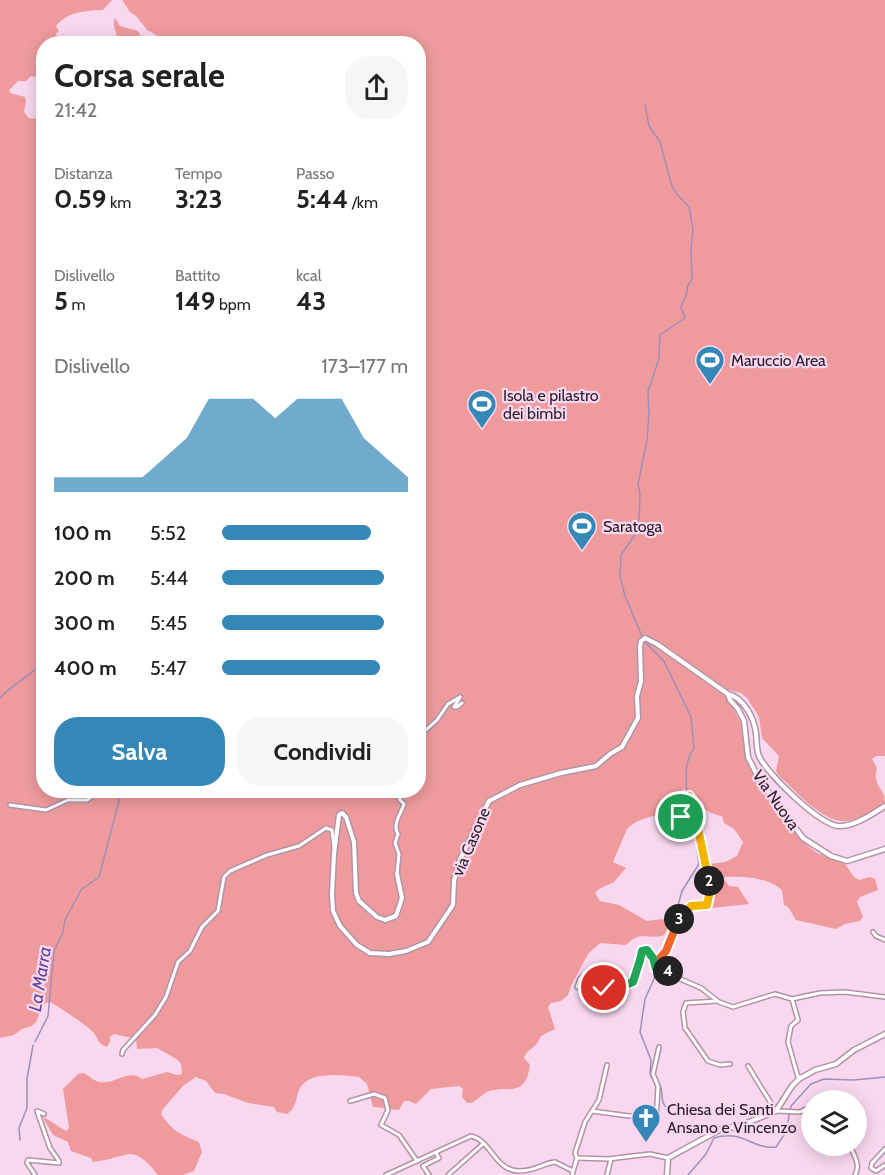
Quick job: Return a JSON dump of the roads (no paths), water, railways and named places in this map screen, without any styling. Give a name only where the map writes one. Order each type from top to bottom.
[{"type":"street","name":"via Casone","points":[[399,798],[404,804],[396,822],[395,830],[398,834],[395,843],[399,854],[397,874],[402,903],[396,916],[385,920],[377,917],[359,901],[356,893],[354,842],[346,817],[342,813],[339,815],[334,854],[333,912],[340,926],[357,945],[370,953],[388,954],[406,951],[428,942],[453,905],[454,881],[460,859],[489,801],[520,785],[596,766],[622,747],[638,718],[637,696],[641,681],[643,640],[657,644],[728,694]]},
{"type":"street","name":"Via Nuova","points":[[728,694],[742,702],[750,715],[754,724],[759,756],[764,765],[799,801],[824,821],[839,826],[852,824],[885,806]]},
{"type":"street","name":"Via Nuova","points":[[728,694],[744,721],[748,757],[759,779],[803,838],[831,856],[847,861],[885,849]]},
{"type":"street","points":[[426,730],[437,720],[448,704],[460,696],[454,707],[462,703]]},
{"type":"street","points":[[671,975],[660,958],[666,951],[680,916],[691,906],[707,905],[710,891],[695,809],[688,796],[688,812],[681,817]]},
{"type":"street","points":[[10,804],[46,810],[68,800],[90,798]]},
{"type":"street","points":[[122,1054],[123,1050],[155,1015],[166,997],[178,962],[190,951],[202,927],[218,911],[222,883],[226,874],[267,855],[299,846],[326,828],[332,830],[334,854]]},
{"type":"street","points":[[873,932],[885,940]]},
{"type":"street","points":[[587,973],[580,979],[577,987],[612,990],[631,984],[642,951],[647,950],[657,970],[701,988],[719,1002],[734,1007],[775,994],[792,999],[820,993],[845,992],[885,997]]},
{"type":"street","points":[[792,999],[798,1020],[791,1026],[788,1042],[798,1077],[803,1077]]},
{"type":"street","points":[[719,1002],[686,1003],[683,1019],[685,1028],[708,1061],[720,1065],[730,1064]]},
{"type":"street","points":[[776,1111],[792,1086],[803,1077],[815,1070],[837,1064],[854,1050],[885,1034]]},
{"type":"street","points":[[656,1122],[658,1105],[653,1074],[659,1047]]},
{"type":"street","points":[[386,1175],[468,1137],[476,1137],[498,1161],[513,1171],[534,1170],[555,1162],[572,1173],[577,1158],[574,1153],[585,1122],[599,1100],[608,1065]]},
{"type":"street","points":[[748,1066],[774,1108],[769,1113]]},
{"type":"street","points":[[350,1101],[374,1094],[385,1098],[388,1110],[381,1125],[399,1135],[417,1161]]},
{"type":"street","points":[[35,1175],[27,1163],[28,1160],[59,1163],[50,1148],[37,1111],[45,1114]]},
{"type":"street","points":[[577,1158],[611,1159],[650,1154],[668,1158],[723,1128],[737,1127],[776,1111],[801,1112]]},
{"type":"street","points":[[592,1112],[629,1116],[656,1115]]},
{"type":"street","points":[[448,1175],[483,1144]]},
{"type":"street","points":[[885,1149],[872,1163],[871,1168],[876,1170],[885,1165]]},
{"type":"street","points":[[429,1175],[423,1166],[439,1158],[436,1153]]},
{"type":"street","points":[[854,1156],[858,1168],[855,1175]]},
{"type":"street","points":[[667,1175],[668,1158]]},
{"type":"street","points":[[607,1175],[611,1159]]},
{"type":"waterway","points":[[645,104],[649,126],[660,142],[672,186],[689,207],[693,229],[692,279],[681,307],[685,318],[660,335],[659,359],[648,391],[647,440],[638,484],[639,519],[635,535],[621,555],[620,576],[625,596],[644,641],[664,661],[691,717],[694,748],[687,765],[687,795]]},
{"type":"waterway","points":[[0,698],[36,669]]},
{"type":"waterway","name":"La Marra","points":[[35,1042],[48,1016],[54,951],[63,932],[65,920],[81,890],[99,877],[120,798]]},
{"type":"waterway","points":[[671,1113],[663,1102],[662,1090],[658,1082],[650,1074],[651,1060],[640,1032],[645,999],[654,979],[658,957],[670,934],[682,891],[699,864],[690,802]]},
{"type":"waterway","points":[[20,1140],[19,1128],[27,1108],[27,1079],[33,1045]]},
{"type":"waterway","points":[[688,1175],[706,1154],[714,1138],[733,1136],[761,1146],[776,1147],[786,1132],[791,1106],[811,1084],[824,1079],[854,1080],[885,1077]]},
{"type":"place","name":"Maruccio Area","points":[[710,386]]},
{"type":"place","name":"Isola e pilastro dei bimbi","points":[[482,430]]},
{"type":"place","name":"Saratoga","points":[[582,552]]},
{"type":"place","name":"Chiesa dei Santi Ansano e Vincenzo","points":[[646,1144]]}]
